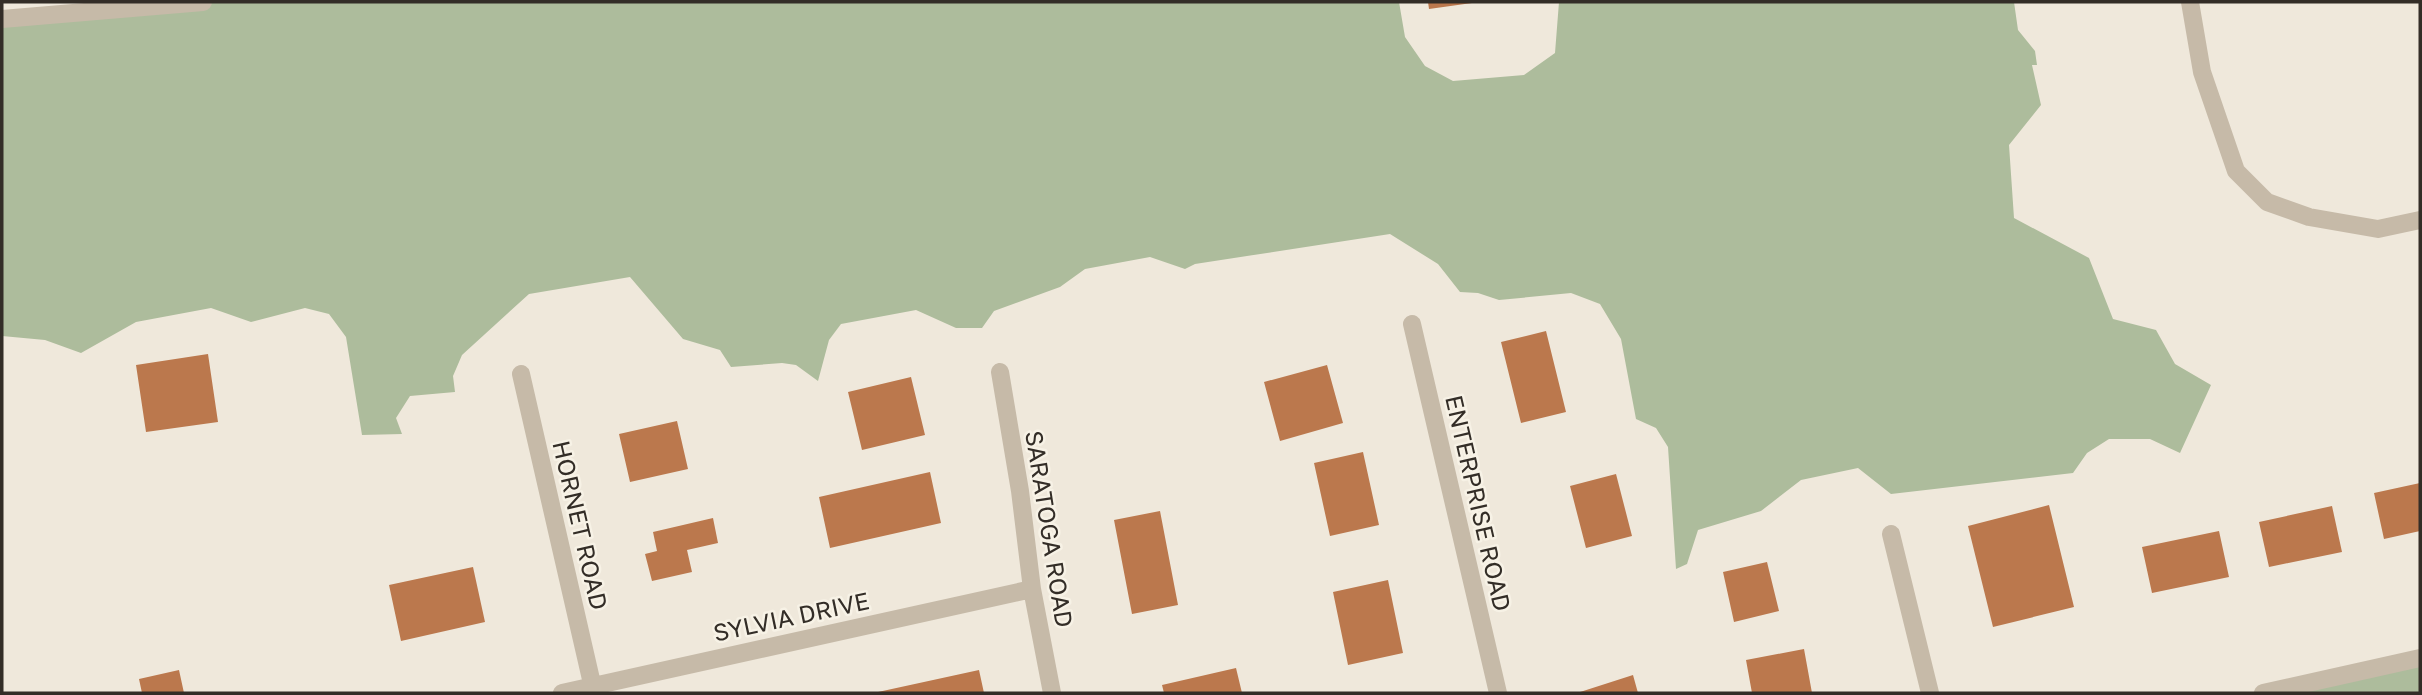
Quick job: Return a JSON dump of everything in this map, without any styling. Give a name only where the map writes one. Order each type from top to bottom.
[{"type":"street","points":[[2,19],[203,2]]},
{"type":"street","points":[[2190,2],[2203,72],[2236,171],[2267,202],[2309,217],[2378,229],[2420,220]]},
{"type":"street","name":"ENTERPRISE ROAD","points":[[1412,324],[1498,693]]},
{"type":"street","name":"SARATOGA ROAD","points":[[1000,372],[1020,491],[1032,589],[1052,693]]},
{"type":"street","name":"HORNET ROAD","points":[[521,374],[593,688]]},
{"type":"street","points":[[1891,534],[1930,693]]},
{"type":"street","name":"SYLVIA DRIVE","points":[[562,693],[1032,589]]},
{"type":"street","points":[[2263,693],[2420,658]]},
{"type":"green space","points":[[172,2],[1399,2],[1405,37],[1425,66],[1453,81],[1524,75],[1555,53],[1559,2],[2014,2],[2018,30],[2035,51],[2037,65],[2032,65],[2041,105],[2009,145],[2014,218],[2089,258],[2113,319],[2156,330],[2175,364],[2211,385],[2180,453],[2150,439],[2109,439],[2087,453],[2073,473],[1891,494],[1858,468],[1801,480],[1761,511],[1698,530],[1687,564],[1676,569],[1668,447],[1656,428],[1636,419],[1621,339],[1600,304],[1571,293],[1499,300],[1478,293],[1460,292],[1438,264],[1390,234],[1195,264],[1185,269],[1150,257],[1085,269],[1060,287],[994,311],[982,328],[956,328],[916,310],[841,324],[829,340],[818,381],[796,365],[782,363],[731,367],[720,350],[683,339],[630,277],[529,294],[462,355],[453,376],[455,392],[410,396],[396,418],[402,434],[362,435],[346,337],[329,314],[305,308],[251,322],[211,308],[136,322],[81,353],[45,340],[2,336],[2,16]]},
{"type":"green space","points":[[2420,663],[2420,693],[2284,693]]},
{"type":"building","points":[[1428,2],[1472,2],[1472,3],[1429,9]]},
{"type":"building","points":[[1546,331],[1566,412],[1521,423],[1501,342]]},
{"type":"building","points":[[208,354],[218,422],[146,432],[136,365]]},
{"type":"building","points":[[1327,365],[1343,423],[1280,441],[1264,382]]},
{"type":"building","points":[[911,377],[925,435],[862,450],[848,392]]},
{"type":"building","points":[[677,421],[688,469],[630,482],[619,434]]},
{"type":"building","points":[[1363,452],[1379,525],[1330,536],[1314,463]]},
{"type":"building","points":[[930,472],[941,523],[830,548],[819,497]]},
{"type":"building","points":[[1616,474],[1632,536],[1586,548],[1570,486]]},
{"type":"building","points":[[2420,483],[2420,531],[2384,539],[2374,493]]},
{"type":"building","points":[[2049,505],[2074,607],[1993,627],[1968,526]]},
{"type":"building","points":[[2332,506],[2342,552],[2269,567],[2259,522]]},
{"type":"building","points":[[1160,511],[1178,605],[1132,614],[1114,520]]},
{"type":"building","points":[[713,518],[718,543],[687,550],[692,572],[652,581],[645,554],[657,551],[653,532]]},
{"type":"building","points":[[2219,531],[2229,577],[2152,593],[2142,547]]},
{"type":"building","points":[[1767,562],[1779,611],[1734,622],[1723,572]]},
{"type":"building","points":[[473,567],[485,622],[401,641],[389,585]]},
{"type":"building","points":[[1388,580],[1403,653],[1348,665],[1333,592]]},
{"type":"building","points":[[1804,649],[1812,693],[1752,693],[1746,660]]},
{"type":"building","points":[[1236,668],[1242,693],[1164,693],[1162,685]]},
{"type":"building","points":[[179,670],[184,693],[142,693],[139,679]]},
{"type":"building","points":[[979,670],[984,693],[878,693],[878,692]]},
{"type":"building","points":[[1633,675],[1638,693],[1577,693]]}]
